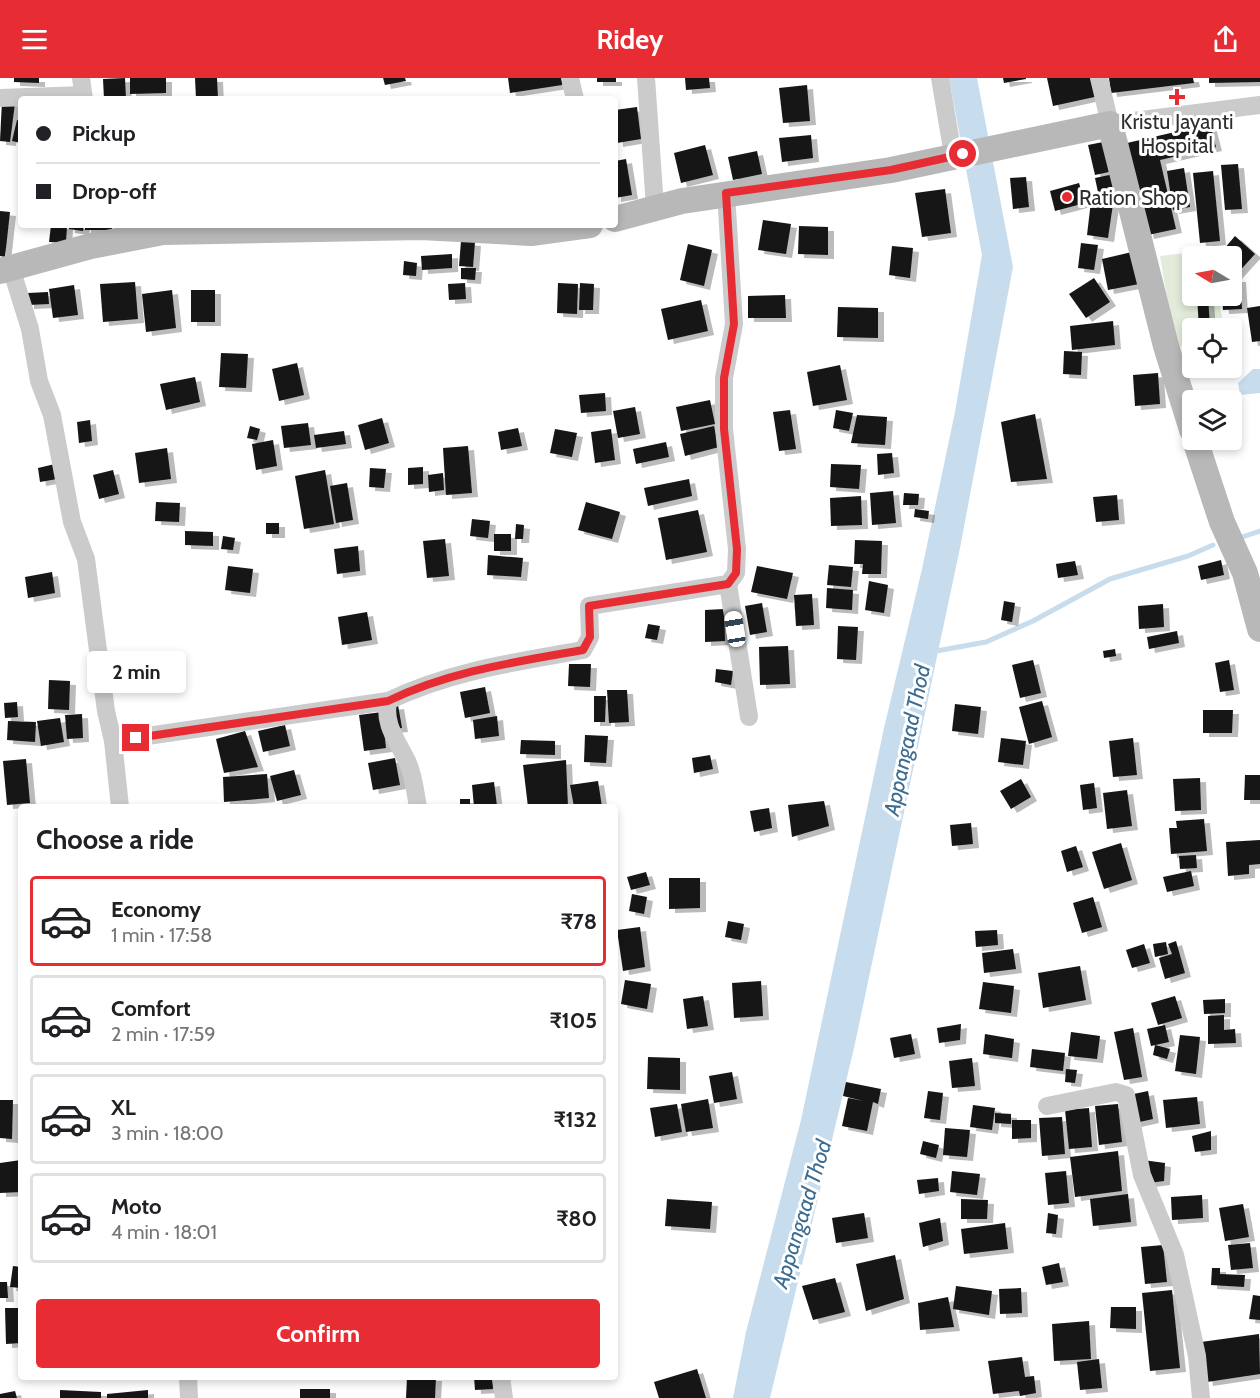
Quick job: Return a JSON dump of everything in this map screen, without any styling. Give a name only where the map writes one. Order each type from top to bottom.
[{"type":"main road","points":[[618,218],[655,207],[726,193],[891,170],[1110,124],[1166,346],[1182,398]]},
{"type":"main road","points":[[6,269],[136,231],[282,228]]},
{"type":"main road","points":[[473,228],[531,233],[568,228]]},
{"type":"main road","points":[[1199,450],[1222,522],[1252,570],[1260,629]]},
{"type":"street","points":[[570,78],[574,96]]},
{"type":"street","points":[[646,78],[655,207]]},
{"type":"street","points":[[940,78],[952,149],[963,154]]},
{"type":"street","points":[[1099,78],[1110,124],[1260,105]]},
{"type":"street","points":[[24,96],[83,91]]},
{"type":"street","points":[[0,98],[18,96]]},
{"type":"street","points":[[726,193],[734,324],[724,378],[724,429],[737,549],[736,573],[728,584],[748,717]]},
{"type":"street","points":[[6,269],[30,328],[39,381],[52,415],[72,522],[86,559],[106,711],[113,741],[120,804]]},
{"type":"street","points":[[113,741],[388,701],[424,684],[475,670],[583,650],[590,637],[589,606],[728,584]]},
{"type":"street","points":[[388,701],[386,716],[395,742],[406,757],[417,804]]},
{"type":"street","points":[[1047,1106],[1116,1092],[1126,1095],[1142,1175],[1176,1255],[1197,1356],[1201,1398]]},
{"type":"street","points":[[188,1380],[189,1398]]},
{"type":"street","points":[[501,1380],[504,1398]]},
{"type":"green space","points":[[1182,253],[1182,306],[1220,306],[1222,318],[1182,318],[1182,346],[1175,348],[1160,256]]},
{"type":"water","name":"Appangaad Thod","points":[[949,78],[977,78],[1013,267],[960,548],[854,1048],[770,1398],[733,1398],[746,1332],[801,1120],[884,728],[922,569],[955,412],[982,255]]},
{"type":"water","points":[[1253,369],[1260,369],[1260,393],[1242,395],[1238,383]]},
{"type":"building","points":[[14,78],[39,78],[39,83],[14,82]]},
{"type":"building","points":[[125,78],[126,96],[104,96],[103,79]]},
{"type":"building","points":[[130,78],[166,78],[166,93],[130,94]]},
{"type":"building","points":[[195,78],[217,78],[218,96],[196,96]]},
{"type":"building","points":[[383,78],[405,78],[406,81],[385,85]]},
{"type":"building","points":[[508,78],[562,78],[562,85],[510,93]]},
{"type":"building","points":[[597,78],[616,78],[616,82],[597,82]]},
{"type":"building","points":[[685,78],[709,78],[710,88],[686,90]]},
{"type":"building","points":[[1003,78],[1026,78],[1026,79],[1004,83]]},
{"type":"building","points":[[1047,78],[1095,78],[1099,96],[1053,106]]},
{"type":"building","name":"Kristu Jayanti Hospital","points":[[1109,78],[1193,78],[1194,83],[1111,93]]},
{"type":"building","points":[[1209,78],[1260,78],[1260,82],[1209,83]]},
{"type":"building","points":[[807,85],[810,121],[783,123],[779,88]]},
{"type":"building","points":[[2,101],[15,103],[10,142],[0,141]]},
{"type":"building","points":[[637,107],[641,139],[618,143],[618,110]]},
{"type":"building","points":[[17,120],[18,120],[18,142],[12,141]]},
{"type":"building","points":[[1210,124],[1216,147],[1160,160],[1176,229],[1148,235],[1127,143]]},
{"type":"building","points":[[811,135],[813,158],[782,162],[779,138]]},
{"type":"building","points":[[1103,142],[1109,172],[1095,175],[1088,145]]},
{"type":"building","points":[[705,145],[713,175],[681,183],[674,153]]},
{"type":"building","points":[[757,151],[762,174],[733,180],[728,157]]},
{"type":"building","points":[[626,159],[632,195],[618,197],[618,160]]},
{"type":"building","points":[[1238,164],[1242,209],[1225,210],[1221,165]]},
{"type":"building","points":[[1184,168],[1190,207],[1173,210],[1167,171]]},
{"type":"building","points":[[1213,171],[1220,241],[1200,243],[1193,173]]},
{"type":"building","points":[[1114,174],[1118,193],[1099,197],[1095,178]]},
{"type":"building","points":[[1026,177],[1029,207],[1013,209],[1010,178]]},
{"type":"building","name":"Ration Shop","points":[[1079,183],[1085,203],[1055,211],[1050,191]]},
{"type":"building","points":[[945,189],[951,233],[922,237],[915,193]]},
{"type":"building","points":[[1091,201],[1113,204],[1108,238],[1087,235]]},
{"type":"building","points":[[0,211],[10,212],[5,257],[0,256]]},
{"type":"building","points":[[763,220],[791,224],[786,254],[758,250]]},
{"type":"building","points":[[799,226],[828,227],[828,255],[798,254]]},
{"type":"building","points":[[51,228],[67,228],[66,243],[49,242]]},
{"type":"building","points":[[69,228],[84,228],[83,231]]},
{"type":"building","points":[[85,228],[112,228],[112,230],[85,230]]},
{"type":"building","points":[[1235,236],[1255,254],[1242,268],[1242,246],[1226,246]]},
{"type":"building","points":[[461,241],[475,242],[473,267],[459,266]]},
{"type":"building","points":[[1081,243],[1098,245],[1094,270],[1078,268]]},
{"type":"building","points":[[688,244],[712,250],[704,286],[680,280]]},
{"type":"building","points":[[892,246],[913,248],[910,278],[889,275]]},
{"type":"building","points":[[1132,252],[1139,284],[1108,290],[1102,259]]},
{"type":"building","points":[[452,254],[452,268],[422,270],[421,256]]},
{"type":"building","points":[[404,261],[417,263],[416,276],[403,275]]},
{"type":"building","points":[[461,268],[476,268],[475,280],[461,279]]},
{"type":"building","points":[[1094,278],[1110,302],[1086,318],[1069,294]]},
{"type":"building","points":[[135,282],[138,319],[103,322],[100,284]]},
{"type":"building","points":[[465,283],[466,299],[449,300],[448,284]]},
{"type":"building","points":[[558,283],[578,284],[577,314],[557,313]]},
{"type":"building","points":[[580,283],[594,284],[593,310],[579,310]]},
{"type":"building","points":[[74,285],[78,315],[53,318],[49,289]]},
{"type":"building","points":[[172,290],[176,328],[146,332],[142,294]]},
{"type":"building","points":[[191,290],[215,290],[215,322],[191,322]]},
{"type":"building","points":[[48,292],[49,304],[28,305],[28,293]]},
{"type":"building","points":[[785,295],[786,318],[748,318],[748,296]]},
{"type":"building","points":[[701,300],[708,331],[668,340],[661,309]]},
{"type":"building","points":[[1198,306],[1209,306],[1209,318],[1198,318]]},
{"type":"building","points":[[1223,306],[1242,306],[1242,309],[1223,310]]},
{"type":"building","points":[[1260,306],[1260,341],[1252,342],[1247,308]]},
{"type":"building","points":[[838,307],[878,308],[878,338],[837,337]]},
{"type":"building","points":[[1113,321],[1115,345],[1072,350],[1070,326]]},
{"type":"building","points":[[1064,351],[1082,352],[1081,375],[1063,374]]},
{"type":"building","points":[[221,353],[248,354],[246,388],[219,387]]},
{"type":"building","points":[[297,363],[304,395],[279,401],[272,369]]},
{"type":"building","points":[[840,365],[847,400],[813,406],[807,372]]},
{"type":"building","points":[[1158,373],[1160,404],[1135,406],[1133,375]]},
{"type":"building","points":[[195,377],[200,402],[166,410],[160,384]]},
{"type":"building","points":[[605,393],[606,411],[581,413],[579,395]]},
{"type":"building","points":[[710,400],[715,424],[681,431],[676,407]]},
{"type":"building","points":[[635,407],[640,434],[618,438],[613,411]]},
{"type":"building","points":[[790,410],[796,449],[779,451],[773,412]]},
{"type":"building","points":[[836,410],[853,413],[849,431],[833,428]]},
{"type":"building","points":[[1035,414],[1047,479],[1011,482],[1001,422]]},
{"type":"building","points":[[857,415],[887,417],[885,445],[851,443]]},
{"type":"building","points":[[382,418],[389,443],[365,450],[358,425]]},
{"type":"building","points":[[90,420],[92,441],[79,443],[77,422]]},
{"type":"building","points":[[308,423],[311,445],[284,448],[281,426]]},
{"type":"building","points":[[250,426],[260,429],[257,440],[247,438]]},
{"type":"building","points":[[714,426],[719,447],[685,456],[680,434]]},
{"type":"building","points":[[518,428],[522,446],[501,450],[498,432]]},
{"type":"building","points":[[555,429],[577,433],[572,457],[550,453]]},
{"type":"building","points":[[611,429],[615,460],[595,463],[591,432]]},
{"type":"building","points":[[344,431],[346,444],[316,448],[314,435]]},
{"type":"building","points":[[273,440],[277,466],[256,470],[252,444]]},
{"type":"building","points":[[666,442],[669,457],[636,464],[633,449]]},
{"type":"building","points":[[468,446],[472,493],[446,495],[443,448]]},
{"type":"building","points":[[167,448],[171,479],[139,483],[135,453]]},
{"type":"building","points":[[892,453],[894,473],[878,475],[877,454]]},
{"type":"building","points":[[55,464],[57,479],[40,482],[38,468]]},
{"type":"building","points":[[831,464],[861,465],[859,489],[830,487]]},
{"type":"building","points":[[423,467],[423,484],[408,485],[408,468]]},
{"type":"building","points":[[370,468],[386,469],[384,488],[369,487]]},
{"type":"building","points":[[113,470],[119,494],[99,499],[93,475]]},
{"type":"building","points":[[325,470],[334,524],[304,529],[295,476]]},
{"type":"building","points":[[443,473],[444,490],[429,492],[428,475]]},
{"type":"building","points":[[689,479],[692,496],[648,506],[644,488]]},
{"type":"building","points":[[347,483],[353,520],[336,523],[330,486]]},
{"type":"building","points":[[893,491],[896,523],[872,525],[870,493]]},
{"type":"building","points":[[904,493],[919,494],[918,505],[903,505]]},
{"type":"building","points":[[1117,495],[1119,520],[1096,522],[1093,497]]},
{"type":"building","points":[[861,496],[862,525],[831,526],[830,498]]},
{"type":"building","points":[[156,502],[180,503],[179,522],[155,521]]},
{"type":"building","points":[[586,502],[620,512],[612,539],[578,530]]},
{"type":"building","points":[[915,509],[929,511],[928,519],[914,517]]},
{"type":"building","points":[[698,510],[707,552],[666,560],[658,518]]},
{"type":"building","points":[[472,519],[490,521],[488,538],[470,536]]},
{"type":"building","points":[[266,523],[279,523],[279,534],[266,534]]},
{"type":"building","points":[[516,524],[524,525],[523,539],[515,539]]},
{"type":"building","points":[[185,531],[213,532],[213,546],[185,545]]},
{"type":"building","points":[[494,534],[511,534],[511,551],[494,551]]},
{"type":"building","points":[[223,536],[235,538],[233,550],[221,549]]},
{"type":"building","points":[[445,539],[449,576],[427,578],[423,541]]},
{"type":"building","points":[[855,540],[882,541],[881,574],[862,574],[863,564],[854,564]]},
{"type":"building","points":[[358,546],[360,571],[337,574],[334,549]]},
{"type":"building","points":[[488,555],[523,558],[521,577],[487,575]]},
{"type":"building","points":[[1221,560],[1224,575],[1201,580],[1198,566]]},
{"type":"building","points":[[1075,561],[1078,575],[1058,578],[1056,564]]},
{"type":"building","points":[[829,565],[853,567],[851,587],[827,585]]},
{"type":"building","points":[[228,566],[253,569],[250,593],[225,590]]},
{"type":"building","points":[[757,566],[793,573],[787,599],[751,592]]},
{"type":"building","points":[[52,572],[55,593],[28,598],[25,577]]},
{"type":"building","points":[[869,581],[888,585],[884,613],[865,610]]},
{"type":"building","points":[[827,588],[853,590],[852,610],[826,608]]},
{"type":"building","points":[[812,594],[814,625],[796,626],[794,595]]},
{"type":"building","points":[[1004,601],[1015,603],[1012,622],[1001,620]]},
{"type":"building","points":[[762,603],[767,632],[750,635],[745,606]]},
{"type":"building","points":[[1163,604],[1164,627],[1139,629],[1138,606]]},
{"type":"building","points":[[724,609],[725,641],[705,642],[705,610]]},
{"type":"building","points":[[367,612],[372,640],[342,645],[338,617]]},
{"type":"building","points":[[648,624],[660,626],[657,640],[645,638]]},
{"type":"building","points":[[838,626],[858,627],[856,660],[837,659]]},
{"type":"building","points":[[1177,631],[1179,643],[1149,649],[1147,637]]},
{"type":"building","points":[[788,646],[790,684],[760,685],[759,647]]},
{"type":"building","points":[[1115,649],[1116,656],[1104,658],[1103,651]]},
{"type":"building","points":[[1033,660],[1041,693],[1020,698],[1012,665]]},
{"type":"building","points":[[1229,660],[1234,690],[1220,692],[1215,663]]},
{"type":"building","points":[[569,664],[591,664],[590,687],[568,686]]},
{"type":"building","points":[[716,669],[733,671],[731,685],[715,682]]},
{"type":"building","points":[[49,680],[70,681],[69,710],[48,709]]},
{"type":"building","points":[[485,687],[490,713],[465,718],[460,692]]},
{"type":"building","points":[[607,690],[627,690],[629,722],[609,723]]},
{"type":"building","points":[[594,696],[606,696],[605,722],[594,722]]},
{"type":"building","points":[[1042,701],[1052,737],[1029,744],[1019,707]]},
{"type":"building","points":[[17,702],[18,717],[5,718],[4,703]]},
{"type":"building","points":[[955,704],[981,707],[978,734],[952,731]]},
{"type":"building","points":[[398,705],[402,728],[392,729],[389,706]]},
{"type":"building","points":[[1203,710],[1233,710],[1232,733],[1203,733]]},
{"type":"building","points":[[382,712],[386,748],[364,751],[359,715]]},
{"type":"building","points":[[82,714],[83,738],[67,739],[65,715]]},
{"type":"building","points":[[497,716],[499,736],[475,739],[473,720]]},
{"type":"building","points":[[60,718],[64,742],[41,746],[37,721]]},
{"type":"building","points":[[8,721],[36,722],[35,742],[7,740]]},
{"type":"building","points":[[285,725],[290,746],[263,752],[258,731]]},
{"type":"building","points":[[245,731],[258,767],[224,773],[216,739]]},
{"type":"building","points":[[585,735],[608,736],[606,763],[584,762]]},
{"type":"building","points":[[1001,738],[1026,741],[1023,765],[998,762]]},
{"type":"building","points":[[1133,738],[1137,775],[1113,777],[1109,741]]},
{"type":"building","points":[[521,740],[555,741],[555,755],[520,754]]},
{"type":"building","points":[[710,755],[713,769],[694,773],[692,758]]},
{"type":"building","points":[[395,758],[400,785],[373,790],[368,763]]},
{"type":"building","points":[[26,759],[30,803],[7,805],[3,761]]},
{"type":"building","points":[[566,760],[568,804],[528,804],[523,765]]},
{"type":"building","points":[[294,770],[301,795],[277,801],[270,776]]},
{"type":"building","points":[[267,774],[269,798],[224,802],[223,777]]},
{"type":"building","points":[[1245,775],[1260,775],[1260,800],[1244,800]]},
{"type":"building","points":[[1200,778],[1201,810],[1175,811],[1173,779]]},
{"type":"building","points":[[1021,779],[1031,797],[1011,809],[1000,791]]},
{"type":"building","points":[[598,781],[602,804],[573,804],[570,785]]},
{"type":"building","points":[[494,782],[497,804],[474,804],[472,785]]},
{"type":"building","points":[[1094,783],[1097,808],[1083,810],[1080,785]]},
{"type":"building","points":[[1127,790],[1132,826],[1107,829],[1103,793]]},
{"type":"building","points":[[460,799],[470,799],[470,804],[460,804]]},
{"type":"building","points":[[824,801],[829,826],[792,837],[788,805]]},
{"type":"building","points":[[769,808],[772,828],[754,832],[750,811]]},
{"type":"building","points":[[1204,819],[1207,851],[1171,854],[1169,828],[1177,828],[1176,821]]},
{"type":"building","points":[[971,823],[973,844],[952,846],[950,825]]},
{"type":"building","points":[[1260,840],[1260,864],[1249,865],[1249,874],[1228,876],[1226,842]]},
{"type":"building","points":[[1121,843],[1132,880],[1104,889],[1092,852]]},
{"type":"building","points":[[1076,846],[1083,867],[1067,872],[1061,851]]},
{"type":"building","points":[[1196,855],[1197,868],[1180,869],[1179,856]]},
{"type":"building","points":[[1191,871],[1194,886],[1167,892],[1163,877]]},
{"type":"building","points":[[646,872],[650,885],[631,890],[627,877]]},
{"type":"building","points":[[669,878],[700,878],[700,908],[669,909]]},
{"type":"building","points":[[632,894],[647,897],[644,914],[629,911]]},
{"type":"building","points":[[1093,897],[1102,927],[1082,933],[1073,903]]},
{"type":"building","points":[[728,921],[744,924],[741,940],[725,937]]},
{"type":"building","points":[[640,927],[645,967],[623,971],[618,930]]},
{"type":"building","points":[[997,930],[998,945],[976,947],[975,931]]},
{"type":"building","points":[[1176,941],[1185,973],[1165,979],[1159,958],[1172,954],[1168,944]]},
{"type":"building","points":[[1166,942],[1168,954],[1155,957],[1153,944]]},
{"type":"building","points":[[1144,944],[1150,963],[1132,968],[1126,950]]},
{"type":"building","points":[[1013,949],[1016,969],[984,973],[982,953]]},
{"type":"building","points":[[1080,966],[1086,1000],[1043,1008],[1038,973]]},
{"type":"building","points":[[625,980],[651,984],[647,1009],[621,1004]]},
{"type":"building","points":[[761,981],[763,1016],[734,1018],[732,983]]},
{"type":"building","points":[[983,982],[1014,986],[1011,1013],[979,1009]]},
{"type":"building","points":[[703,996],[708,1026],[687,1029],[683,999]]},
{"type":"building","points":[[1175,996],[1182,1018],[1158,1025],[1151,1003]]},
{"type":"building","points":[[1225,999],[1225,1013],[1204,1014],[1203,1000]]},
{"type":"building","points":[[1224,1015],[1224,1030],[1235,1029],[1236,1043],[1208,1044],[1208,1016]]},
{"type":"building","points":[[961,1024],[960,1040],[939,1043],[937,1028]]},
{"type":"building","points":[[1165,1025],[1169,1042],[1151,1046],[1147,1029]]},
{"type":"building","points":[[1133,1028],[1142,1077],[1124,1080],[1114,1032]]},
{"type":"building","points":[[1071,1032],[1100,1036],[1097,1059],[1068,1056]]},
{"type":"building","points":[[911,1034],[915,1054],[894,1058],[890,1038]]},
{"type":"building","points":[[985,1034],[1014,1039],[1012,1058],[983,1054]]},
{"type":"building","points":[[1180,1035],[1200,1037],[1196,1074],[1175,1071]]},
{"type":"building","points":[[1155,1045],[1170,1049],[1167,1059],[1153,1055]]},
{"type":"building","points":[[1032,1049],[1065,1053],[1063,1071],[1030,1067]]},
{"type":"building","points":[[648,1057],[680,1058],[680,1090],[647,1089]]},
{"type":"building","points":[[972,1058],[975,1086],[952,1088],[949,1061]]},
{"type":"building","points":[[1066,1069],[1077,1070],[1075,1083],[1065,1082]]},
{"type":"building","points":[[732,1072],[737,1099],[714,1103],[709,1076]]},
{"type":"building","points":[[846,1082],[881,1089],[878,1104],[873,1102],[867,1131],[842,1126],[848,1098],[864,1101],[843,1096]]},
{"type":"building","points":[[928,1091],[943,1093],[940,1120],[924,1118]]},
{"type":"building","points":[[1148,1091],[1153,1119],[1135,1123],[1129,1095]]},
{"type":"building","points":[[1197,1097],[1200,1124],[1166,1128],[1163,1100]]},
{"type":"building","points":[[708,1099],[713,1128],[686,1132],[681,1104]]},
{"type":"building","points":[[0,1100],[13,1100],[12,1139],[0,1138]]},
{"type":"building","points":[[677,1104],[682,1132],[655,1137],[650,1108]]},
{"type":"building","points":[[1118,1104],[1122,1142],[1099,1145],[1095,1106]]},
{"type":"building","points":[[973,1105],[995,1108],[992,1130],[970,1127]]},
{"type":"building","points":[[1089,1108],[1092,1147],[1069,1149],[1065,1110]]},
{"type":"building","points":[[995,1113],[1011,1114],[1011,1124],[995,1123]]},
{"type":"building","points":[[1062,1117],[1065,1154],[1042,1156],[1039,1118]]},
{"type":"building","points":[[1012,1120],[1031,1120],[1031,1138],[1012,1139]]},
{"type":"building","points":[[945,1128],[970,1130],[967,1157],[943,1155]]},
{"type":"building","points":[[1211,1131],[1211,1150],[1195,1152],[1192,1136]]},
{"type":"building","points":[[923,1141],[939,1145],[936,1158],[920,1154]]},
{"type":"building","points":[[1118,1151],[1122,1191],[1075,1197],[1070,1157]]},
{"type":"building","points":[[18,1160],[18,1192],[0,1193],[0,1163]]},
{"type":"building","points":[[1143,1160],[1165,1163],[1164,1181],[1149,1183]]},
{"type":"building","points":[[952,1171],[980,1174],[977,1195],[950,1192]]},
{"type":"building","points":[[1066,1171],[1069,1203],[1048,1205],[1045,1173]]},
{"type":"building","points":[[938,1178],[939,1191],[919,1194],[917,1180]]},
{"type":"building","points":[[1128,1194],[1131,1222],[1093,1226],[1090,1199]]},
{"type":"building","points":[[1202,1195],[1203,1218],[1172,1220],[1171,1197]]},
{"type":"building","points":[[667,1199],[712,1202],[710,1229],[665,1226]]},
{"type":"building","points":[[961,1199],[988,1200],[987,1219],[961,1219]]},
{"type":"building","points":[[1243,1204],[1249,1237],[1225,1241],[1219,1208]]},
{"type":"building","points":[[864,1213],[868,1238],[836,1243],[832,1218]]},
{"type":"building","points":[[1048,1213],[1058,1215],[1056,1234],[1046,1233]]},
{"type":"building","points":[[940,1218],[943,1241],[923,1247],[919,1223]]},
{"type":"building","points":[[1005,1223],[1008,1249],[964,1254],[961,1229]]},
{"type":"building","points":[[1250,1243],[1253,1268],[1231,1270],[1228,1245]]},
{"type":"building","points":[[1163,1245],[1167,1282],[1145,1284],[1141,1247]]},
{"type":"building","points":[[895,1255],[904,1299],[866,1311],[856,1264]]},
{"type":"building","points":[[1059,1263],[1063,1282],[1046,1285],[1042,1267]]},
{"type":"building","points":[[13,1266],[18,1267],[18,1288],[10,1287]]},
{"type":"building","points":[[1212,1268],[1220,1268],[1220,1274],[1245,1275],[1244,1287],[1211,1285]]},
{"type":"building","points":[[835,1278],[845,1312],[813,1320],[802,1286]]},
{"type":"building","points":[[0,1282],[7,1282],[8,1298],[0,1298]]},
{"type":"building","points":[[956,1286],[992,1291],[989,1315],[953,1309]]},
{"type":"building","points":[[1021,1288],[1022,1313],[1000,1314],[999,1289]]},
{"type":"building","points":[[1172,1290],[1180,1368],[1150,1371],[1142,1293]]},
{"type":"building","points":[[1253,1295],[1260,1296],[1260,1320],[1249,1319]]},
{"type":"building","points":[[948,1297],[954,1327],[920,1330],[918,1303]]},
{"type":"building","points":[[1111,1307],[1136,1307],[1136,1329],[1110,1328]]},
{"type":"building","points":[[5,1308],[18,1308],[18,1343],[6,1344]]},
{"type":"building","points":[[1089,1321],[1091,1359],[1054,1361],[1052,1324]]},
{"type":"building","points":[[1259,1334],[1260,1374],[1207,1382],[1201,1342]]},
{"type":"building","points":[[1022,1357],[1025,1377],[1034,1376],[1036,1393],[1020,1396],[1019,1391],[993,1394],[988,1361]]},
{"type":"building","points":[[1099,1359],[1102,1388],[1080,1390],[1077,1362]]},
{"type":"building","points":[[697,1369],[706,1398],[659,1398],[654,1382]]},
{"type":"building","points":[[407,1380],[436,1380],[435,1398],[406,1398]]},
{"type":"building","points":[[474,1380],[492,1380],[493,1389],[475,1390]]},
{"type":"building","points":[[300,1389],[330,1389],[330,1398],[300,1398]]},
{"type":"building","points":[[60,1390],[101,1392],[101,1398],[60,1398]]},
{"type":"building","points":[[148,1390],[148,1398],[107,1398],[107,1394]]},
{"type":"building","points":[[15,1391],[17,1398],[0,1398],[0,1394]]},
{"type":"waterway","points":[[1236,539],[1260,531]]},
{"type":"waterway","points":[[931,652],[986,642],[1033,621],[1110,579],[1188,556],[1213,545]]},
{"type":"place","name":"Kristu Jayanti Hospital","points":[[1177,97]]},
{"type":"place","name":"Ration Shop","points":[[1067,197]]},
{"type":"route","points":[[136,738],[388,701],[424,684],[475,670],[583,650],[590,637],[589,606],[728,584],[736,573],[737,549],[724,429],[724,378],[734,324],[729,277],[726,193],[891,170],[963,154]]}]
